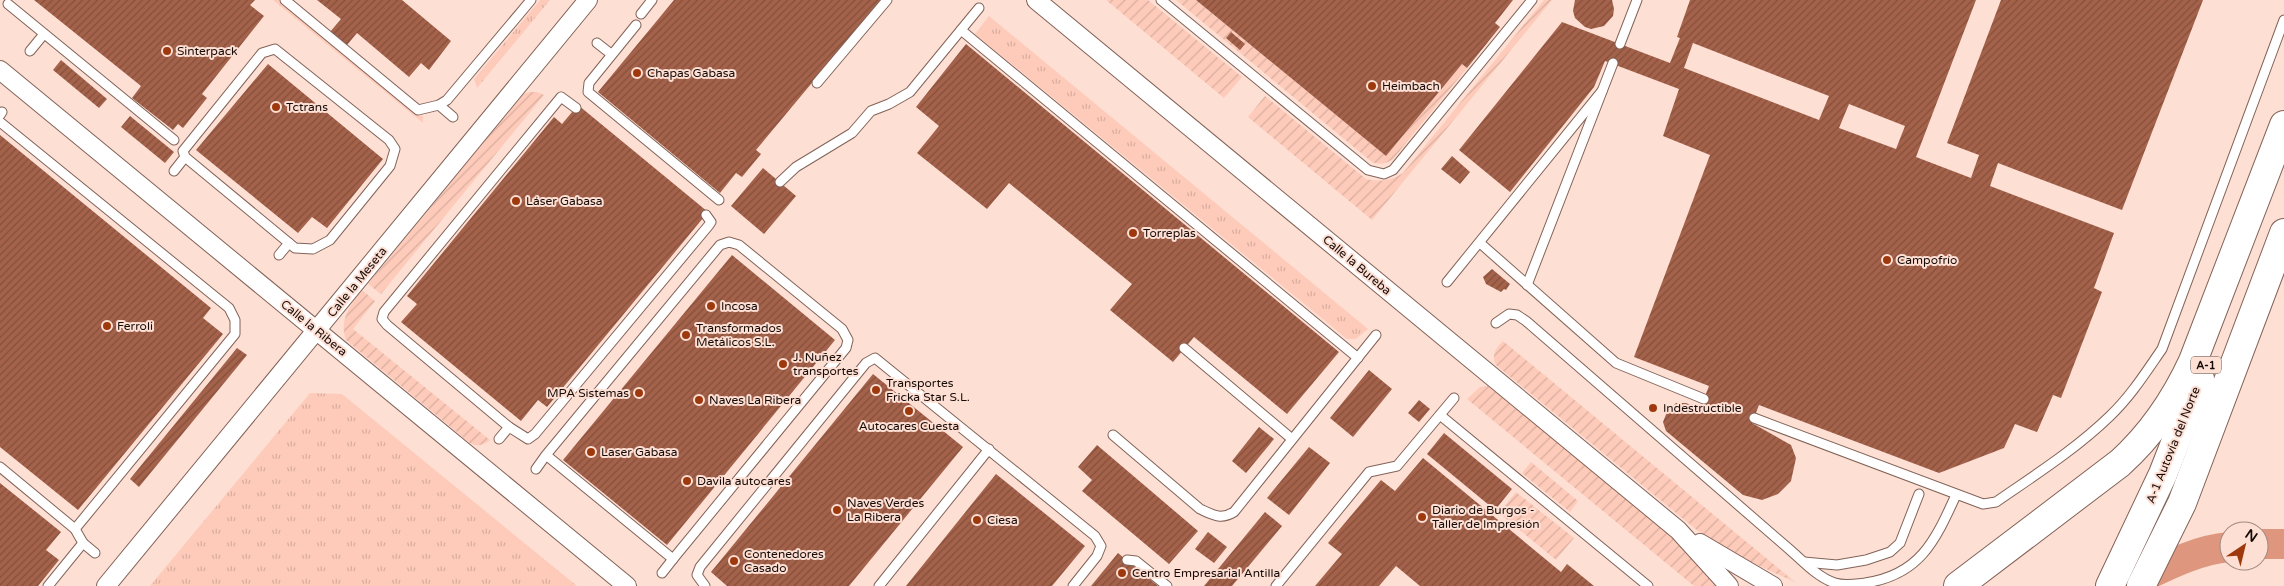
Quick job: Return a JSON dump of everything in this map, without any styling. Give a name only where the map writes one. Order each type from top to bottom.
[{"type":"highway","points":[[1958,586],[2120,463],[2138,446],[2162,416],[2181,386],[2193,361],[2284,125]]},
{"type":"highway","name":"A-1 Autovía del Norte","points":[[2115,576],[2163,474],[2284,161]]},
{"type":"highway","name":"A-1","points":[[2141,586],[2182,503],[2284,233]]},
{"type":"street","name":"Calle la Meseta","points":[[106,586],[588,0]]},
{"type":"street","name":"Calle la Bureba","points":[[1036,0],[1678,530],[1729,586]]},
{"type":"street","name":"Calle la Ribera","points":[[0,70],[627,586]]},
{"type":"street","name":"Calle la Bureba","points":[[1678,530],[1774,586]]},
{"type":"lane","points":[[286,0],[418,110],[439,105],[453,94],[531,0]]},
{"type":"lane","points":[[641,14],[652,0]]},
{"type":"lane","points":[[817,83],[886,0]]},
{"type":"lane","points":[[1161,0],[1368,170],[1384,174],[1393,170],[1532,0]]},
{"type":"lane","points":[[1620,44],[1637,0]]},
{"type":"lane","points":[[8,4],[174,140]]},
{"type":"lane","points":[[780,182],[796,167],[852,133],[871,111],[889,104],[910,92],[979,8]]},
{"type":"lane","points":[[1754,418],[1983,504],[1996,502],[2073,448],[2110,416],[2135,389],[2162,349],[2284,20]]},
{"type":"lane","points":[[636,25],[589,83],[588,92],[719,200]]},
{"type":"lane","points":[[961,30],[1358,358]]},
{"type":"lane","points":[[30,51],[44,34]]},
{"type":"lane","points":[[597,43],[611,54]]},
{"type":"lane","points":[[275,49],[389,140],[395,149],[390,166],[330,240],[313,249],[300,250],[185,157],[183,151],[185,148],[262,53],[275,49]]},
{"type":"lane","points":[[1527,285],[1613,63]]},
{"type":"lane","points":[[1447,282],[1602,91]]},
{"type":"lane","points":[[576,108],[559,94],[384,312],[382,319],[509,427],[528,438],[535,434],[709,225],[711,222],[706,215]]},
{"type":"lane","points":[[439,105],[453,117]]},
{"type":"lane","points":[[1,116],[200,280],[229,308],[235,320],[235,334],[75,529]]},
{"type":"lane","points":[[174,170],[185,157]]},
{"type":"lane","points":[[536,468],[720,245],[729,242],[739,245],[820,311],[842,330],[848,340],[846,348],[662,573]]},
{"type":"lane","points":[[279,255],[289,243]]},
{"type":"lane","points":[[1480,243],[1616,363],[1704,398]]},
{"type":"lane","points":[[1496,323],[1510,314],[1517,315],[1526,321],[1804,562],[1835,584],[1860,584],[1899,574],[1911,567],[1938,531],[1956,495]]},
{"type":"lane","points":[[1113,435],[1200,510],[1226,517],[1234,512],[1376,335]]},
{"type":"lane","points":[[1184,348],[1292,439]]},
{"type":"lane","points":[[705,586],[697,574],[700,567],[866,362],[875,358],[1094,536],[1101,546],[1097,556],[1073,586]]},
{"type":"lane","points":[[1276,586],[1369,472],[1398,466],[1454,398]]},
{"type":"lane","points":[[1440,415],[1648,586]]},
{"type":"lane","points":[[499,439],[509,427]]},
{"type":"lane","points":[[879,586],[989,449]]},
{"type":"lane","points":[[546,455],[673,560]]},
{"type":"lane","points":[[0,467],[75,529],[83,543],[95,553]]},
{"type":"lane","points":[[1804,562],[1837,565],[1866,560],[1890,552],[1900,543],[1919,494]]},
{"type":"lane","points":[[48,586],[83,543]]},
{"type":"lane","points":[[1126,560],[1136,561],[1166,586]]},
{"type":"green space","points":[[273,0],[279,0],[417,115],[423,116],[423,123]]},
{"type":"green space","points":[[540,0],[550,0],[477,88],[474,79]]},
{"type":"green space","points":[[1106,0],[1148,0],[1242,77],[1224,98]]},
{"type":"green space","points":[[1176,0],[1196,0],[1386,156],[1462,64],[1467,68],[1393,159],[1388,162],[1375,163]]},
{"type":"green space","points":[[1544,0],[1552,0],[1372,220],[1248,117],[1265,96],[1366,179],[1381,181],[1394,178],[1403,173]]},
{"type":"green space","points":[[989,16],[1368,329],[1356,339],[1347,339],[975,34]]},
{"type":"green space","points":[[537,92],[544,95],[381,294],[368,284],[523,94]]},
{"type":"green space","points":[[362,290],[375,301],[353,329],[490,440],[480,445],[470,443],[346,340],[344,333],[345,319],[353,301]]},
{"type":"green space","points":[[1503,341],[1795,582],[1733,554],[1698,531],[1496,365],[1495,352]]},
{"type":"green space","points":[[1488,386],[1674,535],[1713,581],[1715,586],[1694,586],[1467,399],[1480,387]]},
{"type":"green space","points":[[310,393],[342,394],[577,586],[150,586]]},
{"type":"green space","points":[[1531,462],[1578,501],[1570,512],[1522,473]]},
{"type":"green space","points":[[1516,492],[1574,538],[1556,560],[1499,513]]},
{"type":"building","name":"Sinterpack","points":[[34,0],[255,0],[250,5],[264,16],[202,94],[207,98],[183,128],[178,124],[173,130],[132,98],[141,86]]},
{"type":"building","points":[[317,0],[402,0],[451,41],[429,70],[421,63],[409,77],[357,33],[347,45],[330,32],[341,19]]},
{"type":"building","points":[[674,0],[881,0],[756,150],[761,154],[742,177],[736,173],[720,193],[598,92]]},
{"type":"building","name":"Heimbach","points":[[1196,0],[1513,0],[1495,23],[1500,27],[1467,68],[1462,64],[1386,156]]},
{"type":"building","points":[[1575,0],[1612,0],[1613,16],[1604,26],[1591,29],[1585,27],[1575,18],[1573,11]]},
{"type":"building","points":[[1690,0],[1976,0],[1916,157],[1971,178],[1979,155],[1947,143],[2001,0],[2203,0],[2122,210],[1998,163],[1990,186],[2114,233],[2094,288],[2102,292],[2061,398],[2053,395],[2037,432],[2015,424],[2004,448],[1939,473],[1759,405],[1752,423],[1791,445],[1796,458],[1791,481],[1778,494],[1762,500],[1743,495],[1666,431],[1663,422],[1667,412],[1676,403],[1686,403],[1700,409],[1709,386],[1634,357],[1710,155],[1663,136],[1679,89],[1605,61],[1594,87],[1510,192],[1459,150],[1562,22],[1670,63],[1680,38],[1677,37]],"holes":[[[1693,43],[1829,96],[1819,120],[1684,68]],[[1849,104],[1905,126],[1896,149],[1839,128]]]},
{"type":"building","points":[[1231,32],[1245,44],[1240,50],[1226,38]]},
{"type":"building","name":"Torreplas","points":[[966,44],[1339,352],[1287,414],[1194,337],[1173,362],[1110,310],[1132,284],[1009,183],[987,209],[917,153],[939,126],[916,107]]},
{"type":"building","points":[[61,60],[107,99],[99,108],[53,70]]},
{"type":"building","name":"Tctrans","points":[[268,64],[383,159],[327,228],[312,217],[298,233],[196,150]]},
{"type":"building","points":[[578,105],[708,212],[547,407],[538,400],[521,421],[401,322],[417,304],[407,296],[554,117],[562,124]]},
{"type":"building","points":[[130,116],[174,152],[165,163],[121,127]]},
{"type":"building","name":"Ferroli","points":[[0,135],[211,308],[203,318],[223,334],[78,510],[0,447]]},
{"type":"building","points":[[1452,156],[1470,172],[1460,184],[1441,169]]},
{"type":"building","points":[[763,168],[796,196],[764,234],[731,206]]},
{"type":"building","name":"Naves La Ribera","points":[[732,255],[835,340],[667,545],[563,460]]},
{"type":"building","points":[[1492,269],[1510,284],[1506,290],[1504,289],[1501,292],[1486,284],[1483,277]]},
{"type":"building","points":[[237,348],[247,355],[139,487],[130,479]]},
{"type":"building","points":[[1369,370],[1392,389],[1353,437],[1330,418]]},
{"type":"building","name":"Naves Verdes La Ribera","points":[[873,374],[963,447],[849,586],[727,586],[711,572]]},
{"type":"building","points":[[1419,400],[1430,409],[1419,422],[1408,413]]},
{"type":"building","points":[[1259,427],[1274,439],[1246,473],[1232,461]]},
{"type":"building","points":[[1444,433],[1512,489],[1495,510],[1427,454]]},
{"type":"building","points":[[1097,445],[1198,531],[1169,564],[1082,491],[1092,480],[1078,467]]},
{"type":"building","points":[[1309,447],[1330,463],[1289,515],[1267,498]]},
{"type":"building","name":"Diario de Burgos - Taller de Impresión","points":[[1423,458],[1561,572],[1567,564],[1594,586],[1420,586],[1396,566],[1379,586],[1315,586],[1342,554],[1328,543],[1381,480],[1395,491]]},
{"type":"building","name":"Naves Verdes La Ribera","points":[[996,474],[1085,546],[1052,586],[906,586]]},
{"type":"building","points":[[0,483],[61,532],[46,550],[59,560],[38,586],[0,586]]},
{"type":"building","points":[[1265,512],[1282,526],[1232,586],[1204,586]]},
{"type":"building","points":[[1208,532],[1227,547],[1214,563],[1195,549]]},
{"type":"building","name":"Centro Empresarial Antilla","points":[[1118,553],[1158,586],[1091,586]]},
{"type":"waterway","points":[[2269,544],[2284,544]]},
{"type":"waterway","points":[[2124,586],[2189,557],[2219,549]]},
{"type":"place","name":"Sinterpack","points":[[167,51]]},
{"type":"place","name":"Chapas Gabasa","points":[[637,73]]},
{"type":"place","name":"Heimbach","points":[[1372,86]]},
{"type":"place","name":"Tctrans","points":[[276,107]]},
{"type":"place","name":"Láser Gabasa","points":[[516,201]]},
{"type":"place","name":"Torreplas","points":[[1133,233]]},
{"type":"place","name":"Campofrío","points":[[1887,260]]},
{"type":"place","name":"Incosa","points":[[711,306]]},
{"type":"place","name":"Ferroli","points":[[107,326]]},
{"type":"place","name":"Transformados Metálicos S.L.","points":[[686,335]]},
{"type":"place","name":"J. Nuñez transportes","points":[[783,364]]},
{"type":"place","name":"Transportes Fricka Star S.L.","points":[[876,390]]},
{"type":"place","name":"MPA Sistemas","points":[[639,393]]},
{"type":"place","name":"Naves La Ribera","points":[[699,400]]},
{"type":"place","name":"Indestructible","points":[[1653,408]]},
{"type":"place","name":"Autocares Cuesta","points":[[909,411]]},
{"type":"place","name":"Laser Gabasa","points":[[591,452]]},
{"type":"place","name":"Davila autocares","points":[[687,481]]},
{"type":"place","name":"Naves Verdes La Ribera","points":[[837,510]]},
{"type":"place","name":"Diario de Burgos - Taller de Impresión","points":[[1422,517]]},
{"type":"place","name":"Ciesa","points":[[977,520]]},
{"type":"place","name":"Contenedores Casado","points":[[734,561]]},
{"type":"place","name":"Centro Empresarial Antilla","points":[[1122,573]]}]
